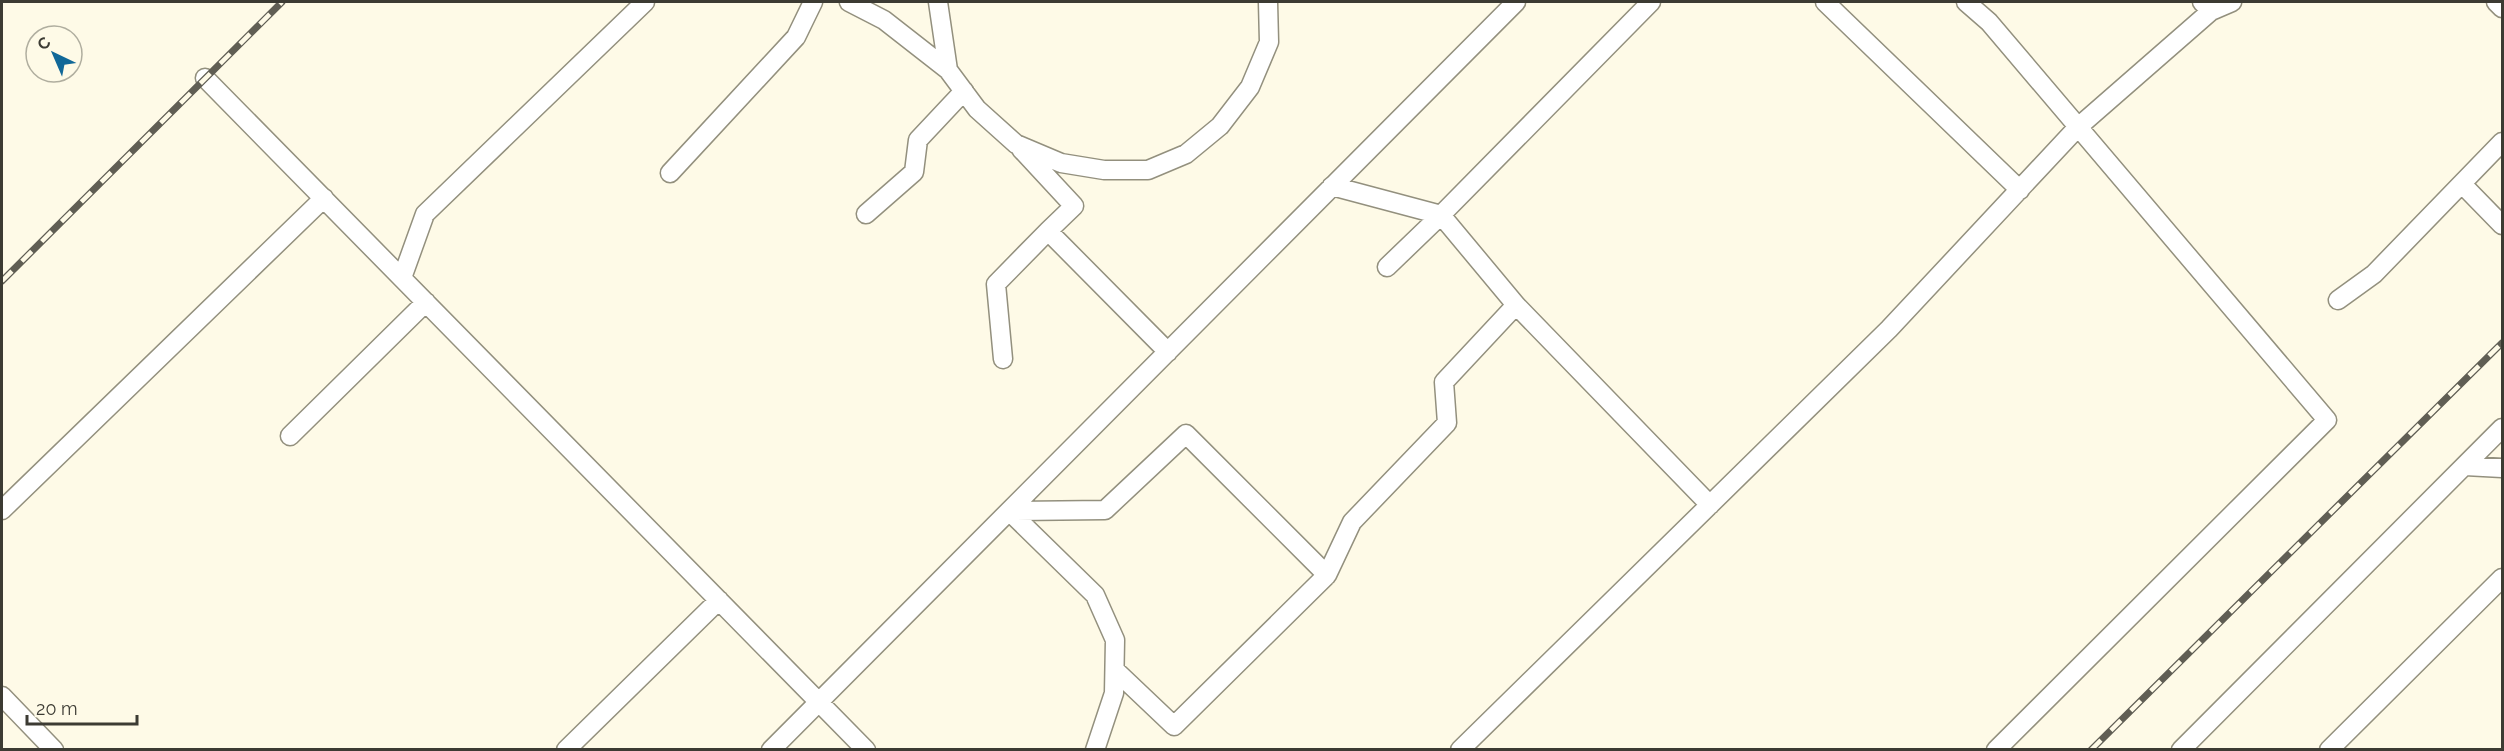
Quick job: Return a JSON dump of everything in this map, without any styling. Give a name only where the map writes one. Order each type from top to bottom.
[{"type":"lane","points":[[402,278],[425,214],[645,2]]},
{"type":"lane","points":[[670,173],[796,37],[813,2]]},
{"type":"lane","points":[[849,2],[884,20],[948,70],[977,109],[1016,144],[1074,206],[996,284],[1003,359]]},
{"type":"lane","points":[[938,2],[948,70]]},
{"type":"lane","points":[[1016,144],[1061,163],[1104,170],[1148,170],[1186,154],[1220,126],[1250,87],[1269,42],[1268,2]]},
{"type":"lane","points":[[771,750],[1516,2]]},
{"type":"lane","points":[[1387,267],[1651,2]]},
{"type":"lane","points":[[1825,2],[2020,190]]},
{"type":"lane","points":[[1965,2],[1989,22],[2327,420],[1996,750]]},
{"type":"lane","points":[[1460,750],[1889,329],[2077,128],[2206,6],[2232,2]]},
{"type":"lane","points":[[2496,2],[2502,8]]},
{"type":"lane","points":[[205,78],[866,750]]},
{"type":"lane","points":[[866,214],[914,172],[918,140],[964,92]]},
{"type":"lane","points":[[2338,300],[2374,274],[2502,142]]},
{"type":"lane","points":[[2462,184],[2502,225]]},
{"type":"lane","points":[[1332,186],[1441,215],[1516,305],[1710,505]]},
{"type":"lane","points":[[2,510],[324,198]]},
{"type":"lane","points":[[1048,231],[1168,352]]},
{"type":"lane","points":[[290,436],[426,302]]},
{"type":"lane","points":[[1115,670],[1174,726],[1327,575],[1352,522],[1447,423],[1444,382],[1516,305]]},
{"type":"lane","points":[[2181,750],[2502,428]]},
{"type":"lane","points":[[1009,511],[1105,510],[1186,434],[1327,575]]},
{"type":"lane","points":[[2464,466],[2502,468]]},
{"type":"lane","points":[[1009,511],[1095,595],[1115,640],[1114,693],[1095,750]]},
{"type":"lane","points":[[2329,750],[2502,578]]},
{"type":"lane","points":[[566,750],[719,600]]},
{"type":"lane","points":[[2,696],[54,750]]},
{"type":"railway","points":[[2,281],[282,2]]},
{"type":"railway","points":[[2091,750],[2502,343]]}]
